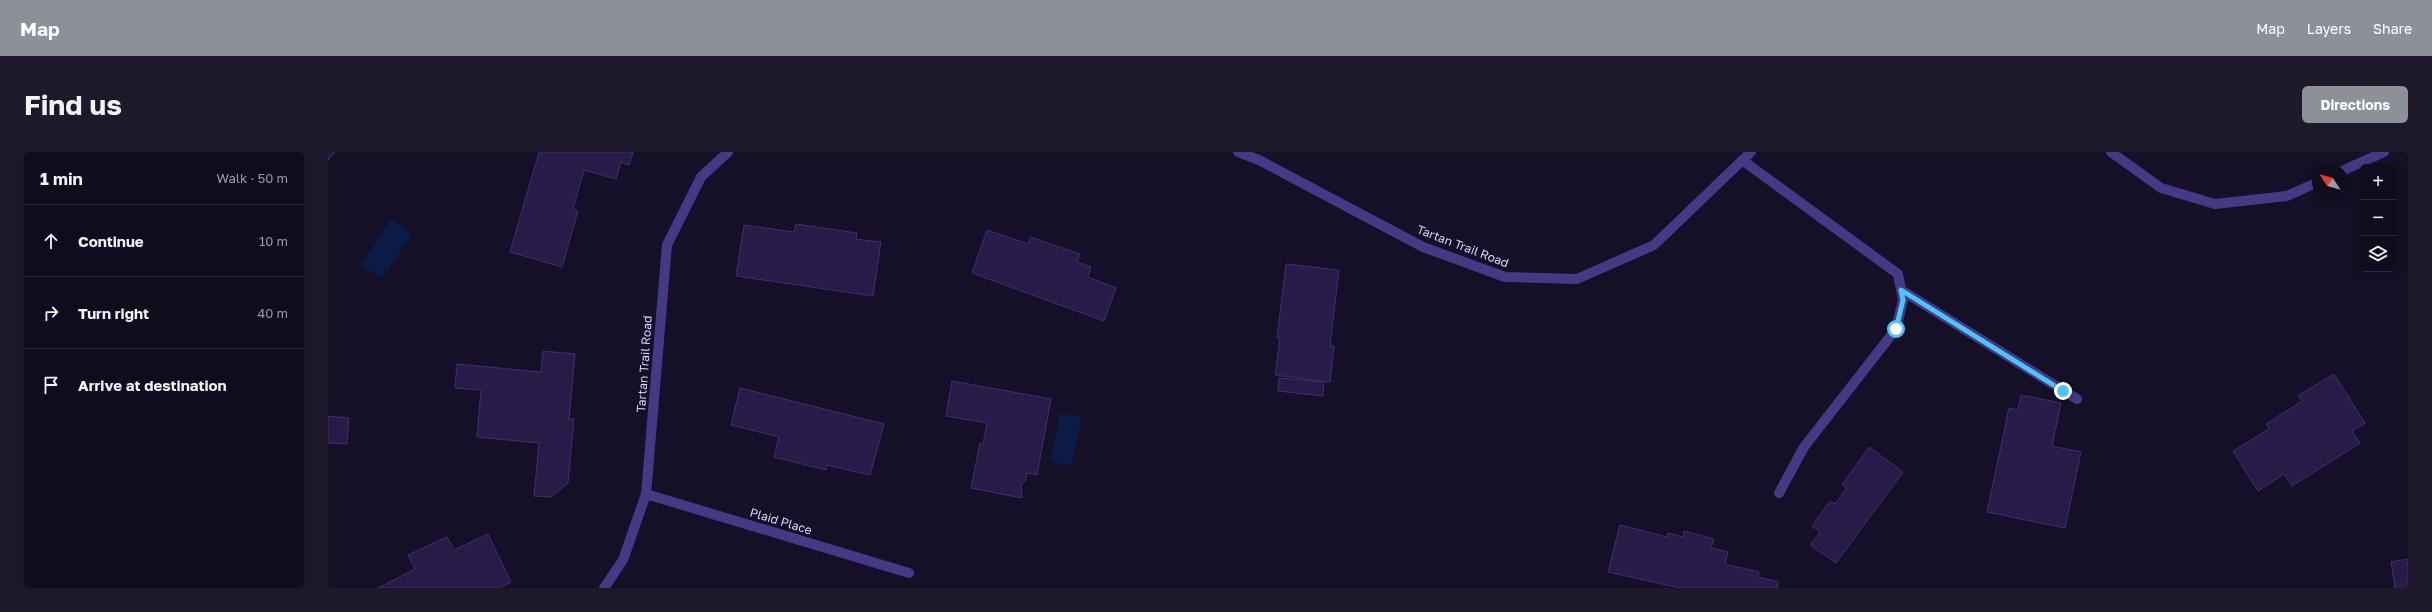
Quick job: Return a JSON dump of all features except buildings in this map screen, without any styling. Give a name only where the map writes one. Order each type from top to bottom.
[{"type":"street","name":"Tartan Trail Road","points":[[604,588],[623,560],[646,494],[667,245],[701,177],[728,152]]},
{"type":"street","name":"Tartan Trail Road","points":[[1238,152],[1260,160],[1423,247],[1506,277],[1577,279],[1654,244],[1751,152]]},
{"type":"street","points":[[2110,152],[2161,188],[2215,204],[2287,196],[2312,185]]},
{"type":"street","points":[[2348,168],[2384,152]]},
{"type":"street","points":[[1742,160],[1898,274],[1903,300],[1896,329],[1804,447],[1779,493]]},
{"type":"street","points":[[1901,290],[2077,399]]},
{"type":"street","name":"Plaid Place","points":[[646,494],[909,573]]},
{"type":"water","points":[[391,219],[412,233],[382,279],[361,265]]},
{"type":"water","points":[[1060,413],[1082,417],[1071,466],[1050,461]]},
{"type":"route","points":[[1896,329],[1903,300],[1901,290],[1957,323],[2063,391]]}]
